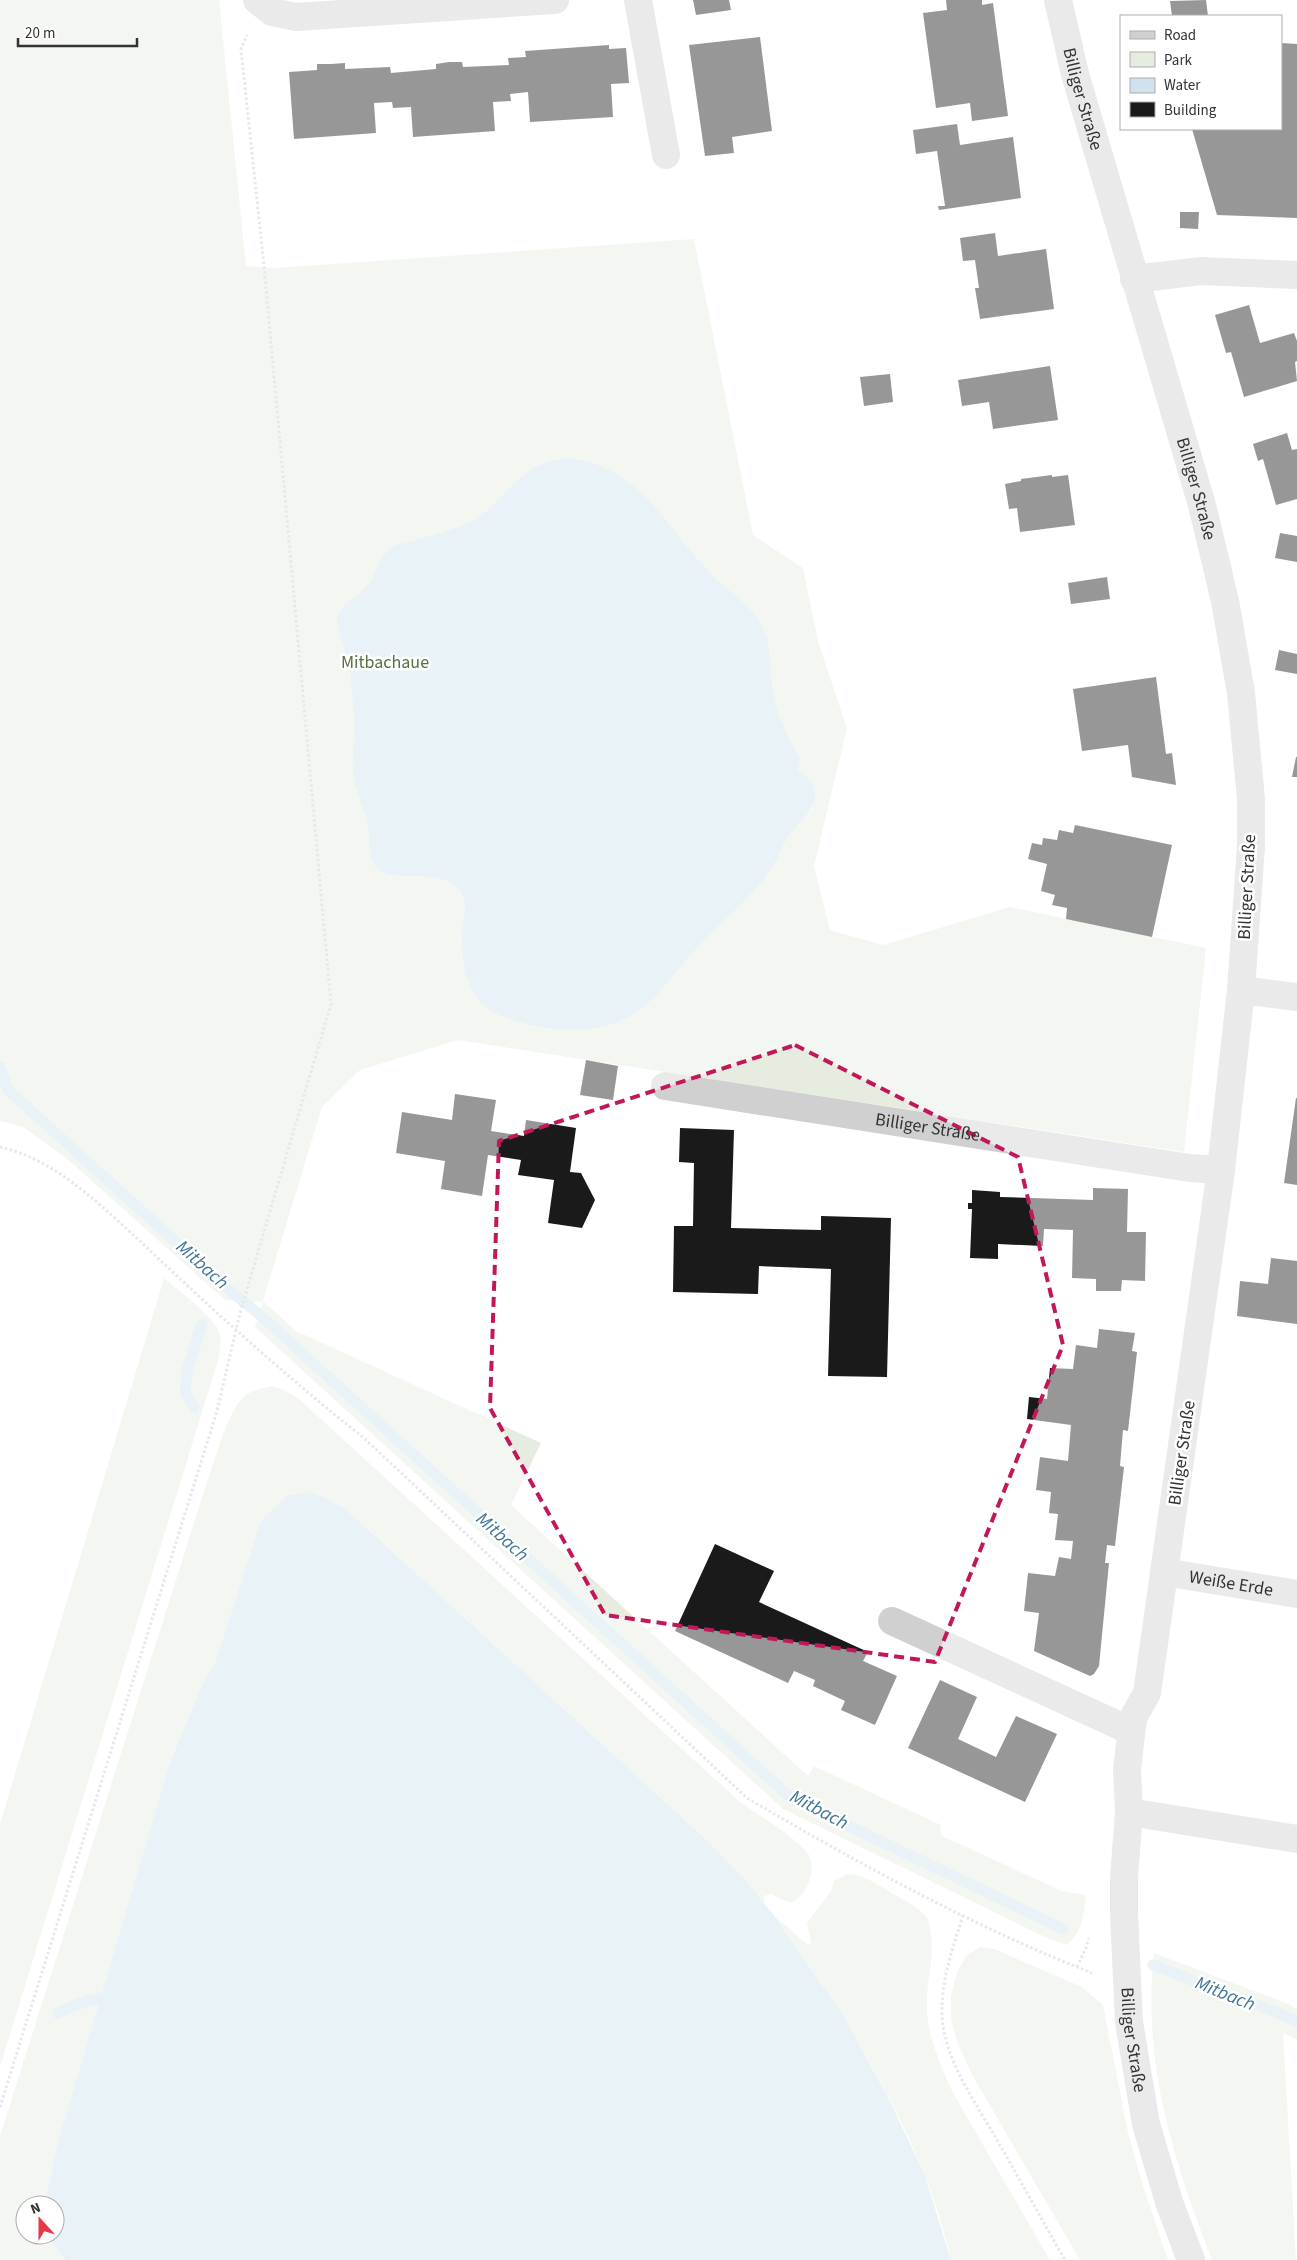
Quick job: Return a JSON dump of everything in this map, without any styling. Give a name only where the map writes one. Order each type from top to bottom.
[{"type":"street","points":[[259,2],[272,12],[296,17],[555,0]]},
{"type":"street","points":[[638,0],[666,154]]},
{"type":"street","name":"Billiger Straße","points":[[1058,0],[1075,74],[1217,561],[1234,649],[1248,752],[1251,799],[1241,990],[1220,1170],[1147,1694],[1133,1718],[1127,1770],[1130,1812],[1124,1878],[1126,1986],[1129,2022],[1146,2124],[1169,2202],[1191,2260]]},
{"type":"street","points":[[1134,279],[1201,271],[1297,274]]},
{"type":"street","points":[[1241,990],[1297,996]]},
{"type":"street","name":"Billiger Straße","points":[[665,1086],[1190,1168],[1220,1170]]},
{"type":"street","name":"Weiße Erde","points":[[1164,1572],[1297,1594]]},
{"type":"street","points":[[892,1621],[1131,1731]]},
{"type":"street","points":[[1130,1812],[1297,1839]]},
{"type":"path","points":[[0,2107],[214,1420],[240,1313],[331,1004],[264,266],[241,49],[259,2]]},
{"type":"path","points":[[0,1147],[30,1158],[56,1172],[81,1189],[304,1390],[364,1438],[747,1798],[821,1841],[1025,1946],[1126,1986]]},
{"type":"path","points":[[963,1915],[946,1971],[943,1991],[942,2017],[946,2035],[963,2081],[1065,2260]]},
{"type":"highlighted area","points":[[795,1045],[1018,1157],[1063,1345],[935,1662],[605,1615],[490,1408],[499,1141]]},
{"type":"green space","name":"Mitbachaue","points":[[0,0],[219,0],[246,266],[275,268],[694,239],[753,535],[803,568],[818,641],[847,728],[814,866],[830,930],[883,945],[1010,907],[1206,948],[1184,1152],[458,1040],[360,1070],[322,1107],[263,1301],[296,1331],[541,1443],[511,1505],[808,1776],[814,1766],[941,1825],[940,1831],[942,1836],[1062,1891],[1086,1895],[1082,1922],[1077,1934],[1067,1945],[1047,1938],[783,1809],[255,1327],[263,1302],[225,1300],[66,1158],[23,1127],[0,1121]],"holes":[[[783,730],[797,771],[811,780],[812,808],[785,840],[781,850]]]},
{"type":"green space","points":[[164,1278],[193,1302],[214,1324],[220,1336],[219,1357],[0,2067],[0,1824]]},
{"type":"green space","points":[[272,1386],[284,1390],[299,1399],[739,1801],[798,1843],[810,1857],[812,1867],[810,1878],[803,1893],[793,1902],[790,1903],[771,1894],[764,1896],[765,1904],[699,1833],[348,1511],[334,1502],[216,1661],[202,1685],[170,1762],[60,2135],[46,2195],[15,2195],[15,2245],[55,2245],[66,2260],[0,2260],[0,2136],[221,1439],[230,1417],[240,1400],[258,1389]]},
{"type":"green space","points":[[847,1874],[853,1874],[876,1883],[916,1907],[928,1919],[932,1951],[927,1991],[927,2012],[930,2033],[937,2054],[953,2093],[1050,2260],[951,2260],[939,2215],[923,2170],[903,2125],[855,2038],[803,1956],[776,1918],[809,1945],[811,1943],[807,1923],[831,1891],[834,1881]]},
{"type":"green space","points":[[980,1947],[994,1949],[1082,1987],[1103,2005],[1128,2133],[1143,2186],[1168,2260],[1080,2260],[971,2073],[956,2039],[951,2019],[951,1995],[957,1973],[966,1956]]},
{"type":"green space","points":[[1154,1953],[1286,2003],[1297,2009],[1297,2040],[1283,2033],[1296,2260],[1212,2260],[1185,2185],[1164,2110],[1157,2072],[1153,2033],[1151,1994]]},
{"type":"water","points":[[568,458],[593,463],[614,473],[633,486],[665,519],[711,574],[754,613],[767,638],[772,685],[777,710],[800,759],[797,771],[811,780],[815,791],[811,808],[787,839],[775,861],[756,888],[690,956],[657,994],[639,1010],[616,1023],[578,1030],[552,1029],[527,1024],[493,1012],[482,1004],[473,992],[465,970],[462,934],[465,907],[463,895],[459,889],[450,882],[438,878],[388,874],[379,870],[373,862],[370,852],[367,820],[355,787],[353,775],[354,719],[351,680],[337,620],[343,607],[369,583],[382,558],[391,548],[467,524],[492,507],[516,482],[533,468],[548,462]]},
{"type":"water","points":[[306,1492],[328,1499],[348,1511],[699,1833],[746,1881],[776,1918],[844,2017],[887,2095],[924,2173],[951,2260],[66,2260],[57,2250],[55,2245],[65,2245],[65,2195],[46,2195],[60,2135],[170,1762],[202,1685],[216,1661],[261,1521],[287,1496]]},
{"type":"building","points":[[693,0],[729,0],[731,10],[696,15]]},
{"type":"building","points":[[946,0],[982,0],[982,5],[993,3],[1008,116],[972,121],[970,103],[936,108],[923,13],[947,10]]},
{"type":"building","points":[[1206,0],[1208,15],[1172,15],[1170,1]]},
{"type":"building","points":[[760,37],[772,131],[732,137],[734,153],[705,156],[689,45]]},
{"type":"building","points":[[1282,43],[1297,44],[1297,218],[1217,215],[1192,130],[1282,130]]},
{"type":"building","points":[[609,45],[609,49],[626,48],[629,83],[611,84],[613,117],[530,122],[528,92],[510,94],[511,101],[493,102],[495,131],[413,137],[411,107],[393,108],[392,102],[374,103],[376,133],[294,139],[289,72],[317,70],[317,64],[345,63],[345,69],[390,67],[391,73],[436,69],[436,64],[449,62],[462,62],[463,67],[509,65],[508,58],[526,57],[525,51]]},
{"type":"building","points":[[957,124],[960,145],[1013,137],[1021,198],[939,210],[938,206],[945,206],[937,151],[916,154],[913,130]]},
{"type":"building","points":[[1180,212],[1199,212],[1198,229],[1180,228]]},
{"type":"building","points":[[995,233],[998,256],[1046,249],[1054,309],[980,319],[975,288],[979,288],[975,260],[963,261],[960,238]]},
{"type":"building","points":[[1249,305],[1260,343],[1294,333],[1297,341],[1297,361],[1295,362],[1297,381],[1244,397],[1231,352],[1226,353],[1215,315]]},
{"type":"building","points":[[1050,366],[1058,420],[993,429],[989,402],[962,406],[958,380]]},
{"type":"building","points":[[890,374],[893,402],[864,406],[860,377]]},
{"type":"building","points":[[1287,433],[1292,450],[1297,449],[1297,499],[1276,505],[1263,459],[1258,461],[1253,444]]},
{"type":"building","points":[[1052,475],[1052,477],[1068,475],[1075,525],[1020,532],[1017,508],[1009,509],[1005,484],[1021,481],[1021,479]]},
{"type":"building","points":[[1280,533],[1297,536],[1297,562],[1275,558]]},
{"type":"building","points":[[1107,577],[1110,599],[1071,604],[1068,583]]},
{"type":"building","points":[[1279,650],[1297,654],[1297,674],[1275,670]]},
{"type":"building","points":[[1156,677],[1166,754],[1172,753],[1176,785],[1132,777],[1128,745],[1082,751],[1073,689]]},
{"type":"building","points":[[1296,757],[1297,777],[1292,777]]},
{"type":"building","points":[[1075,825],[1172,845],[1152,937],[1066,919],[1067,908],[1052,905],[1055,895],[1041,891],[1047,864],[1028,859],[1032,843],[1042,845],[1043,838],[1057,840],[1059,830],[1073,833]]},
{"type":"building","points":[[586,1060],[618,1066],[613,1100],[580,1095]]},
{"type":"building","points":[[455,1094],[496,1100],[491,1131],[524,1136],[526,1120],[576,1128],[570,1172],[581,1173],[595,1200],[582,1228],[548,1223],[554,1180],[518,1175],[521,1160],[488,1155],[482,1196],[441,1189],[445,1161],[396,1153],[402,1112],[452,1120]]},
{"type":"building","points":[[1297,1098],[1297,1185],[1284,1183]]},
{"type":"building","points":[[680,1128],[734,1130],[731,1228],[821,1230],[821,1216],[891,1218],[887,1377],[828,1376],[831,1269],[759,1266],[758,1294],[673,1292],[674,1226],[693,1226],[694,1163],[679,1162]]},
{"type":"building","points":[[1093,1188],[1128,1189],[1127,1232],[1146,1232],[1145,1281],[1122,1280],[1121,1291],[1096,1291],[1096,1279],[1072,1278],[1073,1230],[1044,1229],[1043,1246],[998,1244],[998,1259],[970,1258],[972,1209],[968,1209],[968,1203],[972,1203],[972,1190],[1000,1192],[1000,1197],[1093,1200]]},
{"type":"building","points":[[1271,1258],[1297,1261],[1297,1324],[1237,1316],[1240,1281],[1268,1284]]},
{"type":"building","points":[[1099,1329],[1135,1333],[1132,1351],[1137,1352],[1128,1431],[1123,1430],[1120,1466],[1124,1467],[1115,1546],[1107,1545],[1105,1563],[1109,1563],[1099,1666],[1094,1674],[1090,1676],[1034,1651],[1039,1613],[1024,1611],[1028,1573],[1055,1576],[1059,1557],[1071,1559],[1073,1541],[1055,1540],[1058,1514],[1049,1513],[1051,1492],[1036,1490],[1040,1457],[1068,1461],[1071,1425],[1027,1419],[1029,1397],[1047,1399],[1050,1368],[1073,1369],[1076,1345],[1097,1348]]},
{"type":"building","points":[[715,1544],[774,1571],[759,1602],[868,1652],[863,1661],[897,1676],[875,1725],[841,1710],[845,1701],[813,1686],[815,1680],[794,1671],[788,1683],[675,1631]]},
{"type":"building","points":[[940,1680],[977,1697],[958,1739],[996,1757],[1016,1716],[1057,1734],[1025,1802],[908,1748]]},
{"type":"waterway","name":"Mitbach","points":[[0,1067],[8,1090],[229,1290],[259,1314],[791,1798],[1063,1929]]},
{"type":"waterway","points":[[194,1407],[185,1392],[187,1371],[202,1324]]},
{"type":"waterway","name":"Mitbach","points":[[1153,1965],[1297,2022]]},
{"type":"waterway","points":[[58,2013],[85,2002],[113,1996]]}]
